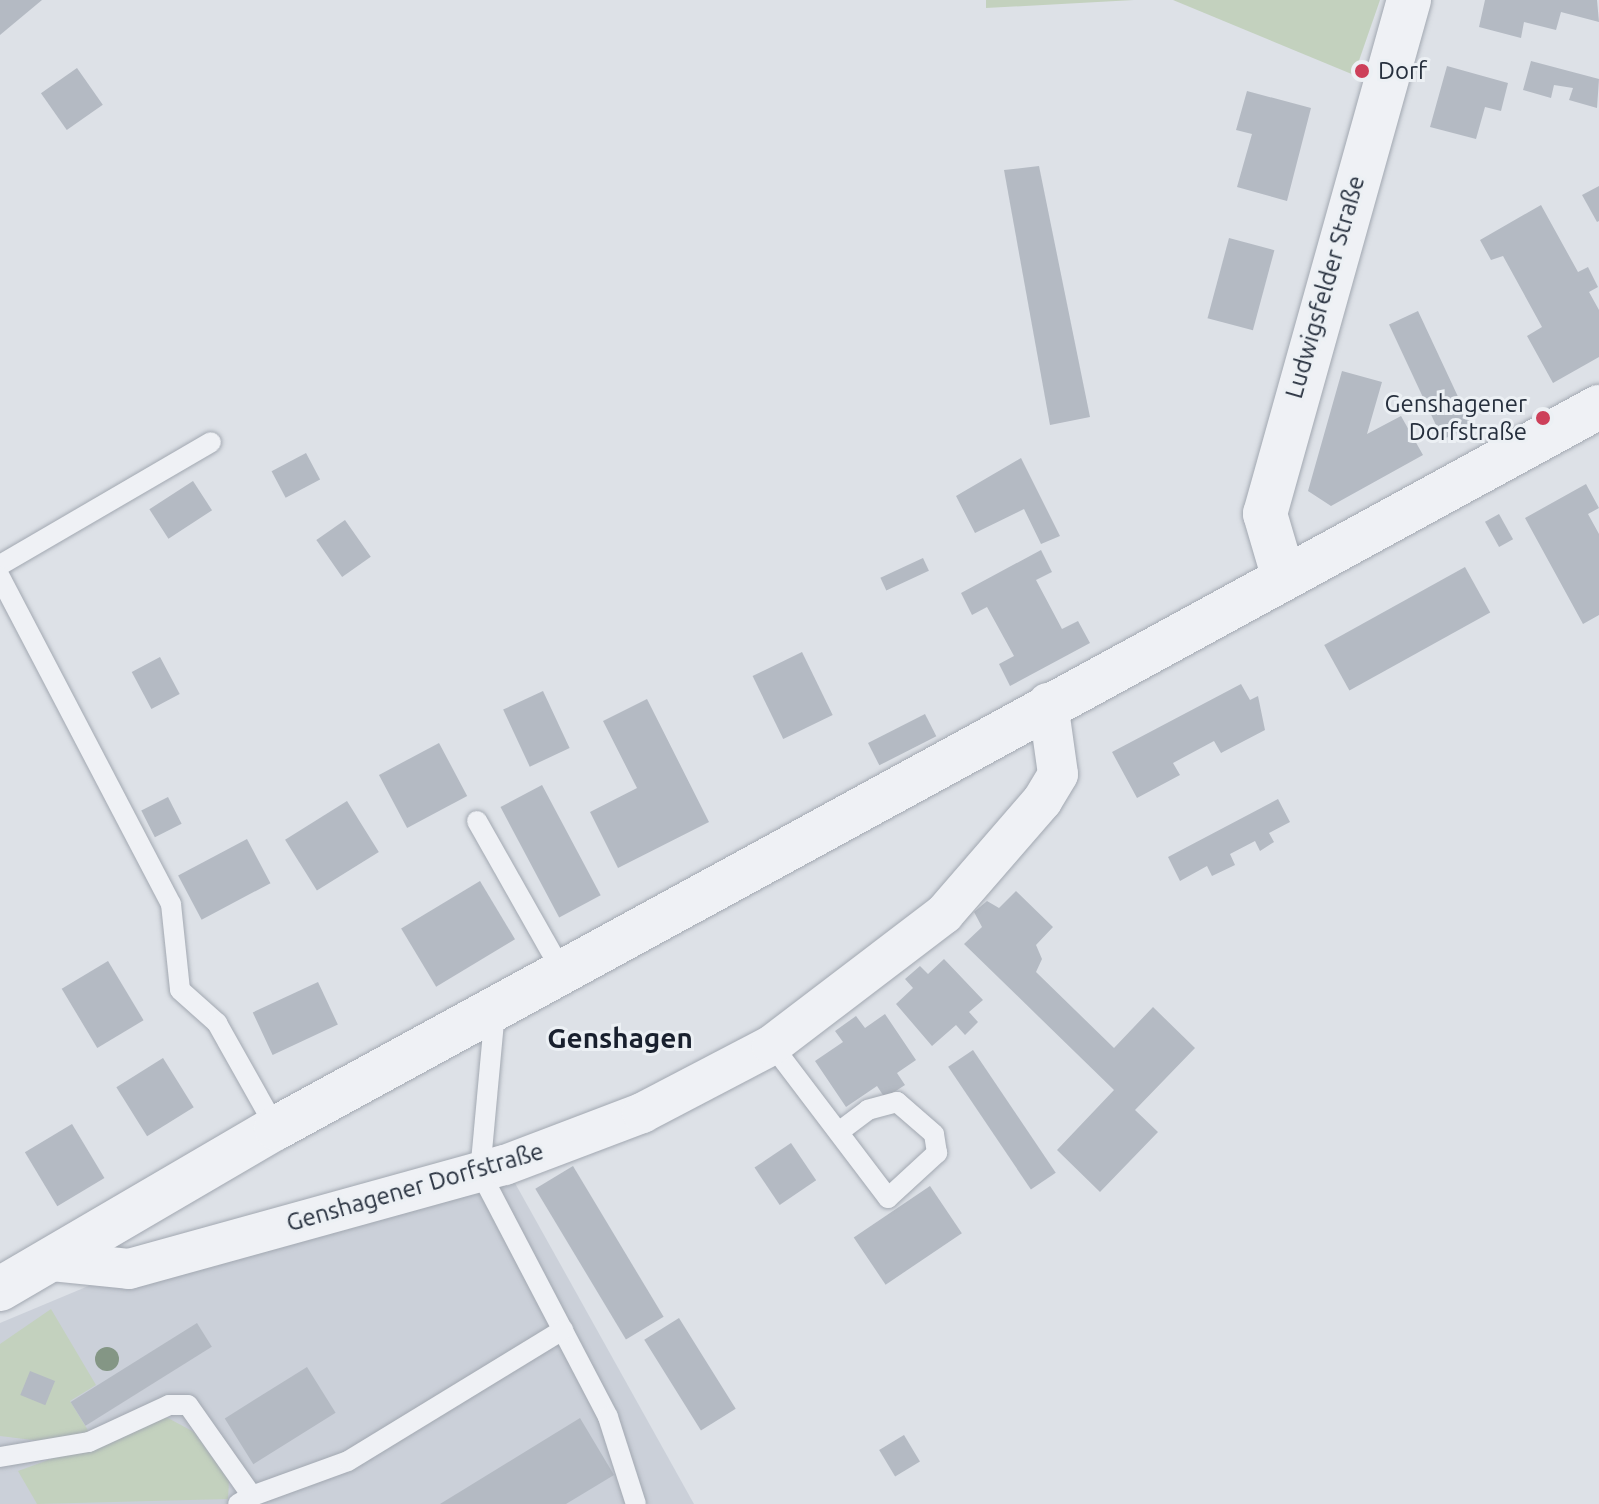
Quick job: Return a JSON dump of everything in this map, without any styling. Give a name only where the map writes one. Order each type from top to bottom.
[{"type":"street","name":"Ludwigsfelder Straße","points":[[1283,575],[1265,514],[1409,0]]},
{"type":"street","points":[[0,1289],[276,1128],[564,975],[1048,703],[1599,407]]},
{"type":"street","name":"Genshagener Dorfstraße","points":[[52,1261],[129,1269],[480,1172],[642,1113],[772,1045],[944,914],[1042,801],[1058,774],[1048,703]]},
{"type":"lane","points":[[0,565],[211,442]]},
{"type":"lane","points":[[0,577],[171,904],[180,990],[217,1023],[276,1128]]},
{"type":"lane","points":[[477,821],[564,975]]},
{"type":"lane","points":[[495,1011],[480,1172],[608,1417],[636,1504]]},
{"type":"lane","points":[[772,1045],[888,1198],[937,1153],[926,1123],[897,1102],[868,1110],[840,1131]]},
{"type":"lane","points":[[0,1457],[89,1442],[169,1405],[188,1405],[245,1500],[348,1461],[563,1330]]},
{"type":"shaded area","points":[[505,1165],[694,1504],[0,1504],[0,1323],[129,1269]]},
{"type":"green space","points":[[986,0],[1134,0],[986,8]]},
{"type":"green space","points":[[1173,0],[1380,0],[1354,75]]},
{"type":"green space","points":[[51,1309],[96,1385],[70,1401],[89,1432],[49,1442],[0,1436],[0,1344]]},
{"type":"green space","points":[[166,1417],[194,1432],[229,1481],[228,1499],[37,1504],[18,1471]]},
{"type":"building","points":[[0,0],[42,0],[0,35]]},
{"type":"building","points":[[1485,0],[1597,0],[1599,22],[1561,12],[1556,30],[1524,22],[1521,38],[1479,27]]},
{"type":"building","points":[[1531,61],[1599,79],[1597,108],[1569,100],[1573,88],[1554,85],[1551,98],[1523,90]]},
{"type":"building","points":[[1447,66],[1508,83],[1501,111],[1485,107],[1476,139],[1430,127]]},
{"type":"building","points":[[77,68],[103,105],[67,130],[41,93]]},
{"type":"building","points":[[1247,91],[1311,108],[1287,201],[1237,187],[1252,134],[1236,130]]},
{"type":"building","points":[[1039,166],[1090,417],[1050,425],[1004,170]]},
{"type":"building","points":[[1599,186],[1599,221],[1597,222],[1582,195]]},
{"type":"building","points":[[1541,205],[1578,272],[1588,267],[1598,287],[1589,292],[1599,310],[1599,357],[1553,383],[1527,336],[1542,327],[1503,256],[1491,260],[1480,240]]},
{"type":"building","points":[[1229,238],[1274,250],[1253,330],[1208,318]]},
{"type":"building","points":[[1418,311],[1472,426],[1443,440],[1389,325]]},
{"type":"building","points":[[1342,371],[1382,382],[1367,434],[1401,416],[1423,455],[1331,506],[1308,491]]},
{"type":"building","points":[[306,453],[320,479],[286,498],[272,471]]},
{"type":"building","points":[[1021,458],[1060,536],[1041,544],[1024,509],[975,533],[956,496]]},
{"type":"building","points":[[193,481],[212,510],[168,539],[149,509]]},
{"type":"building","points":[[1586,484],[1599,508],[1588,514],[1599,534],[1599,615],[1583,624],[1525,518]]},
{"type":"building","points":[[1499,514],[1513,539],[1499,547],[1485,522]]},
{"type":"building","points":[[345,520],[371,557],[342,577],[316,540]]},
{"type":"building","points":[[1041,550],[1052,572],[1036,580],[1062,629],[1078,621],[1090,643],[1010,686],[999,664],[1014,656],[987,607],[972,615],[961,593]]},
{"type":"building","points":[[923,558],[929,571],[886,591],[880,578]]},
{"type":"building","points":[[1465,567],[1490,612],[1349,691],[1324,645]]},
{"type":"building","points":[[802,652],[833,715],[783,739],[753,676]]},
{"type":"building","points":[[160,657],[180,694],[151,709],[132,672]]},
{"type":"building","points":[[1241,684],[1250,700],[1258,696],[1265,730],[1221,753],[1214,741],[1173,763],[1180,775],[1137,798],[1112,752]]},
{"type":"building","points":[[543,691],[570,748],[530,767],[503,710]]},
{"type":"building","points":[[647,699],[709,822],[618,868],[590,812],[637,788],[603,721]]},
{"type":"building","points":[[925,714],[936,736],[879,765],[868,743]]},
{"type":"building","points":[[439,743],[467,796],[407,828],[379,775]]},
{"type":"building","points":[[542,785],[601,895],[559,917],[501,807]]},
{"type":"building","points":[[168,797],[182,824],[155,837],[141,811]]},
{"type":"building","points":[[1278,799],[1290,822],[1269,833],[1274,842],[1260,851],[1255,841],[1230,854],[1235,865],[1212,876],[1207,866],[1180,881],[1168,857]]},
{"type":"building","points":[[347,801],[379,852],[317,891],[285,840]]},
{"type":"building","points":[[247,839],[270,883],[202,920],[178,876]]},
{"type":"building","points":[[480,881],[515,939],[436,987],[401,928]]},
{"type":"building","points":[[1016,891],[1053,927],[1036,945],[1042,959],[1036,972],[1114,1048],[1153,1007],[1195,1048],[1135,1110],[1158,1132],[1100,1192],[1057,1150],[1114,1090],[964,944],[982,927],[974,912],[987,901],[999,908]]},
{"type":"building","points":[[944,959],[983,1000],[969,1012],[978,1022],[965,1035],[956,1025],[932,1046],[896,1004],[913,988],[905,979],[920,966],[928,974]]},
{"type":"building","points":[[108,961],[144,1020],[97,1048],[62,989]]},
{"type":"building","points":[[318,982],[338,1025],[273,1055],[253,1012]]},
{"type":"building","points":[[885,1014],[916,1060],[897,1073],[905,1085],[885,1098],[877,1086],[846,1107],[815,1061],[843,1042],[835,1031],[856,1016],[865,1028]]},
{"type":"building","points":[[973,1050],[1056,1173],[1031,1189],[948,1067]]},
{"type":"building","points":[[163,1058],[194,1107],[147,1136],[116,1087]]},
{"type":"building","points":[[72,1124],[104,1178],[57,1206],[25,1152]]},
{"type":"building","points":[[791,1143],[816,1180],[780,1205],[755,1168]]},
{"type":"building","points":[[573,1166],[664,1317],[626,1340],[535,1189]]},
{"type":"building","points":[[930,1186],[962,1233],[886,1285],[854,1237]]},
{"type":"building","points":[[679,1318],[736,1409],[701,1430],[644,1340]]},
{"type":"building","points":[[197,1323],[212,1347],[85,1426],[71,1402]]},
{"type":"building","points":[[307,1367],[336,1413],[253,1464],[225,1418]]},
{"type":"building","points":[[30,1371],[55,1381],[45,1405],[20,1395]]},
{"type":"building","points":[[580,1418],[614,1475],[566,1504],[440,1504]]},
{"type":"building","points":[[904,1435],[920,1462],[895,1477],[879,1450]]},
{"type":"place","name":"Dorf","points":[[1362,71]]},
{"type":"place","name":"Genshagener Dorfstraße","points":[[1543,418]]},
{"type":"district","name":"Genshagen","points":[[620,1038]]}]
